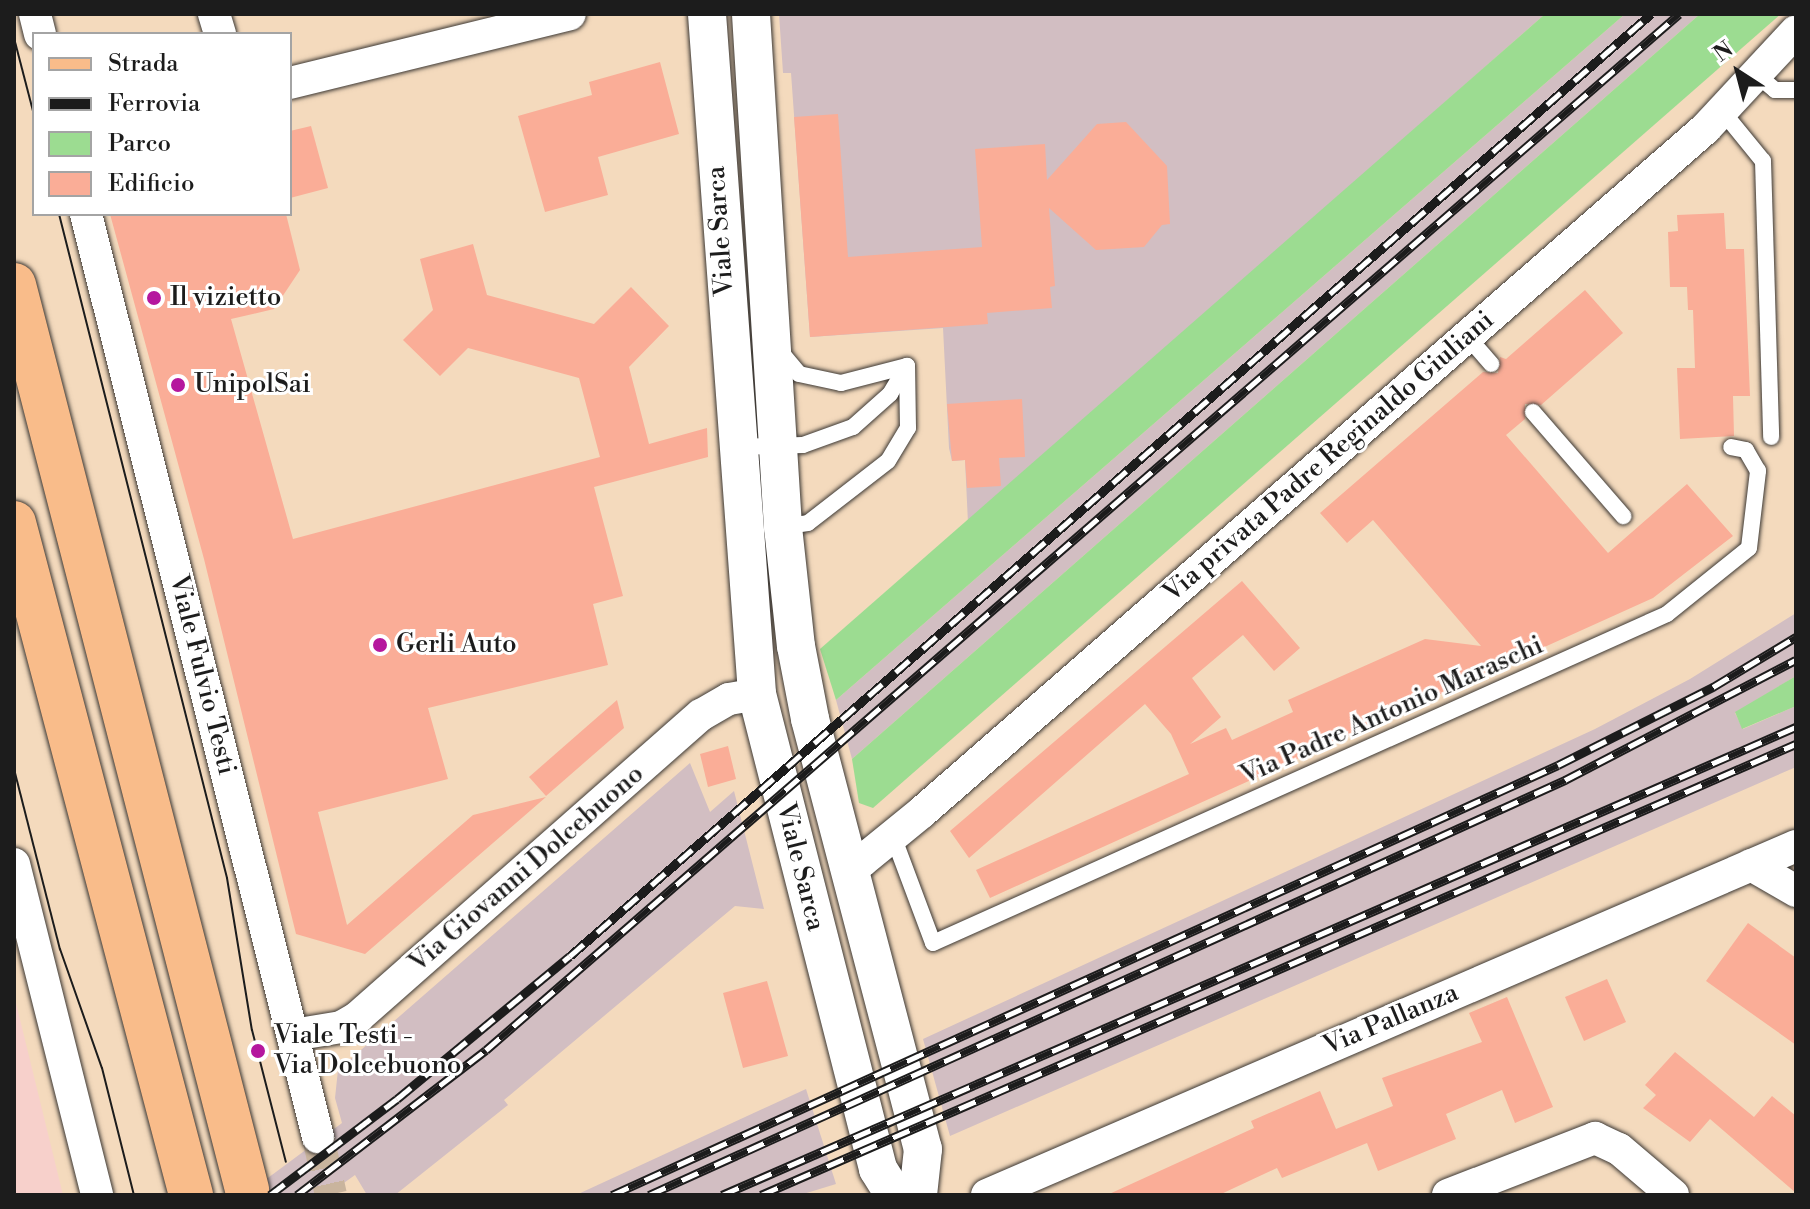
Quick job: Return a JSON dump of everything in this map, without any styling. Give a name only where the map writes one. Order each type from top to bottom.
[{"type":"main road","points":[[14,285],[247,1189]]},
{"type":"main road","points":[[14,523],[191,1195]]},
{"type":"street","points":[[292,83],[570,14]]},
{"type":"street","name":"Viale Sarca","points":[[707,14],[741,530],[757,694],[878,1169],[894,1195]]},
{"type":"street","name":"Viale Sarca","points":[[751,14],[783,527],[796,646],[848,866],[923,1149],[918,1195]]},
{"type":"street","name":"Via privata Padre Reginaldo Giuliani","points":[[848,866],[893,836],[1723,112],[1796,31]]},
{"type":"street","name":"Viale Fulvio Testi","points":[[87,216],[318,1137]]},
{"type":"street","name":"Via Giovanni Dolcebuono","points":[[293,1035],[341,1027],[358,1017],[701,715],[729,699],[757,694]]},
{"type":"street","name":"Via Pallanza","points":[[987,1195],[1796,846]]},
{"type":"street","points":[[14,864],[97,1195]]},
{"type":"street","points":[[1751,865],[1796,891]]},
{"type":"street","points":[[1448,1195],[1499,1184],[1595,1138],[1619,1149],[1673,1195]]},
{"type":"lane","points":[[1756,74],[1775,90],[1796,90]]},
{"type":"lane","points":[[1723,112],[1763,161],[1771,437]]},
{"type":"lane","points":[[1467,336],[1491,364]]},
{"type":"lane","points":[[773,343],[799,374],[841,383],[907,366]]},
{"type":"lane","points":[[736,447],[779,447],[853,427],[890,394],[907,366]]},
{"type":"lane","points":[[741,530],[808,523],[888,461],[908,428],[907,366]]},
{"type":"lane","points":[[1533,412],[1623,516]]},
{"type":"lane","name":"Via Padre Antonio Maraschi","points":[[893,836],[933,943],[1667,614],[1752,541],[1758,471],[1746,450],[1731,447]]},
{"type":"shaded area","points":[[779,14],[1545,14],[968,523],[965,460],[952,461],[949,448],[943,328],[810,337],[791,73],[783,73]]},
{"type":"shaded area","points":[[1625,14],[1700,14],[852,759],[836,700]]},
{"type":"shaded area","points":[[1796,613],[1796,676],[1735,713],[1743,729],[1796,706],[1796,767],[950,1136],[923,1039],[1595,729],[1690,679]]},
{"type":"shaded area","points":[[690,763],[710,812],[734,791],[764,909],[735,906],[504,1100],[508,1105],[395,1195],[367,1195],[355,1175],[327,1195],[245,1195],[342,1123],[335,1098],[338,1070]]},
{"type":"shaded area","points":[[14,995],[63,1195],[14,1195]]},
{"type":"shaded area","points":[[806,1089],[836,1184],[800,1195],[576,1195]]},
{"type":"green space","points":[[1545,14],[1625,14],[836,700],[820,649]]},
{"type":"green space","points":[[1700,14],[1781,14],[873,808],[859,803],[852,759]]},
{"type":"green space","points":[[1796,676],[1796,706],[1742,729],[1735,712]]},
{"type":"building","points":[[660,62],[679,134],[598,157],[608,195],[545,212],[518,116],[592,95],[589,82]]},
{"type":"building","points":[[838,114],[848,257],[982,247],[975,149],[1045,144],[1047,180],[1097,124],[1126,122],[1167,166],[1170,224],[1162,225],[1144,247],[1096,250],[1049,208],[1055,286],[1050,287],[1052,308],[987,313],[988,324],[810,337],[794,117]]},
{"type":"building","points":[[311,126],[328,188],[292,197],[292,131]]},
{"type":"building","points":[[1724,213],[1726,249],[1744,249],[1750,396],[1733,396],[1734,436],[1680,439],[1677,368],[1695,368],[1693,310],[1688,310],[1687,287],[1670,287],[1668,232],[1678,231],[1677,215]]},
{"type":"building","points":[[111,216],[286,216],[300,270],[274,309],[231,319],[293,539],[600,457],[579,378],[468,348],[440,376],[403,340],[433,310],[420,259],[473,244],[487,295],[594,324],[631,287],[669,326],[629,367],[649,444],[707,428],[708,457],[594,487],[623,596],[593,604],[608,665],[428,708],[448,779],[318,812],[347,925],[473,815],[546,797],[365,954],[296,934],[204,559]]},
{"type":"building","points":[[1585,290],[1623,333],[1541,405],[1525,404],[1525,419],[1506,435],[1608,553],[1687,484],[1733,536],[1653,598],[990,898],[976,870],[1189,774],[1171,734],[1145,704],[969,858],[950,831],[1242,581],[1300,648],[1274,671],[1243,635],[1192,678],[1221,717],[1190,744],[1226,728],[1232,740],[1293,712],[1288,700],[1425,639],[1481,646],[1373,520],[1347,543],[1320,513],[1483,372],[1498,373],[1500,357],[1506,359]]},
{"type":"building","points":[[1022,399],[1025,457],[999,458],[1001,486],[967,488],[965,460],[952,461],[947,404]]},
{"type":"building","points":[[617,700],[624,728],[546,796],[529,777]]},
{"type":"building","points":[[728,746],[736,779],[708,787],[700,754]]},
{"type":"building","points":[[1748,923],[1796,958],[1796,1045],[1706,981]]},
{"type":"building","points":[[1607,979],[1626,1022],[1584,1041],[1565,997]]},
{"type":"building","points":[[767,981],[788,1056],[743,1068],[723,993]]},
{"type":"building","points":[[1507,997],[1553,1107],[1515,1123],[1502,1090],[1446,1114],[1456,1139],[1378,1171],[1367,1143],[1282,1178],[1277,1168],[1219,1195],[1107,1195],[1254,1128],[1251,1121],[1320,1091],[1336,1129],[1393,1106],[1382,1078],[1482,1042],[1469,1013]]},
{"type":"building","points":[[1675,1052],[1754,1117],[1772,1096],[1796,1116],[1796,1193],[1710,1119],[1690,1142],[1643,1108],[1656,1095],[1645,1085]]},
{"type":"tunnel","points":[[318,1137],[331,1195]]},
{"type":"tram line","points":[[14,38],[32,107]]},
{"type":"tram line","points":[[60,216],[227,878],[252,1030],[286,1162]]},
{"type":"tram line","points":[[14,769],[60,949],[102,1068],[134,1195]]},
{"type":"railway","points":[[270,1195],[397,1099],[570,956],[1651,14]]},
{"type":"railway","points":[[297,1195],[486,1050],[1679,14]]},
{"type":"railway","points":[[612,1195],[1558,765],[1713,687],[1796,637]]},
{"type":"railway","points":[[649,1195],[1565,780],[1796,660]]},
{"type":"railway","points":[[722,1195],[1796,727]]},
{"type":"railway","points":[[761,1195],[1796,744]]},
{"type":"place","name":"Il vizietto","points":[[154,298]]},
{"type":"place","name":"UnipolSai","points":[[178,385]]},
{"type":"place","name":"Gerli Auto","points":[[380,645]]},
{"type":"place","name":"Viale Testi - Via Dolcebuono","points":[[258,1051]]}]
